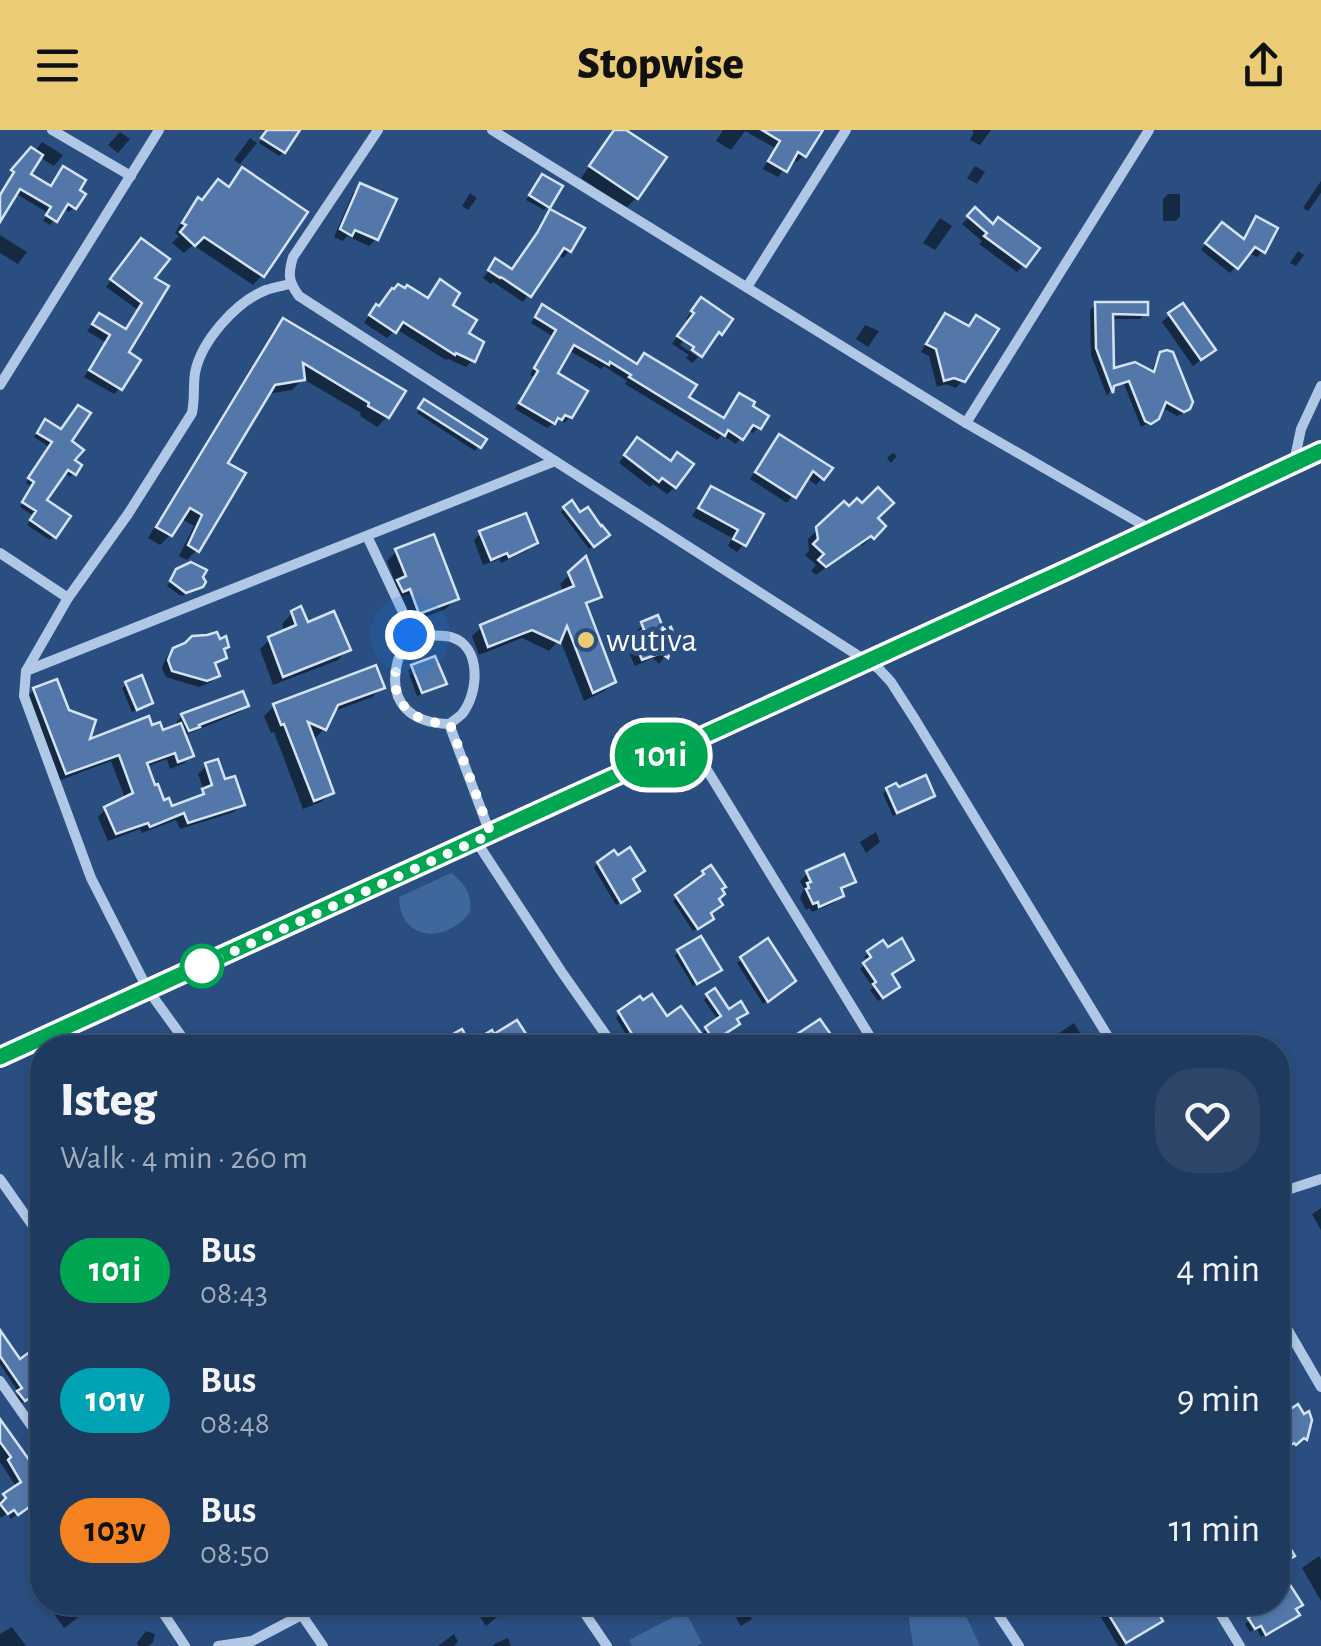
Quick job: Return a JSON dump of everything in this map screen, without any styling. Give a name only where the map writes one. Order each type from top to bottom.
[{"type":"main road","points":[[49,1035],[1321,451]]},
{"type":"main road","points":[[0,1057],[30,1043]]},
{"type":"street","points":[[52,130],[131,176]]},
{"type":"street","points":[[0,385],[159,130]]},
{"type":"street","points":[[378,130],[294,256],[288,272],[290,284],[299,296],[868,660],[891,682],[908,708],[1107,1035]]},
{"type":"street","points":[[492,130],[966,423],[1153,530]]},
{"type":"street","points":[[748,287],[846,130]]},
{"type":"street","points":[[966,423],[1149,130]]},
{"type":"street","points":[[181,1035],[148,990],[91,878],[24,696],[26,671],[68,598],[128,514],[192,413],[196,369],[217,330],[247,301],[266,290],[290,284]]},
{"type":"street","points":[[1294,463],[1301,430],[1321,386]]},
{"type":"street","points":[[26,671],[556,461]]},
{"type":"street","points":[[368,536],[410,635],[397,662],[395,685],[400,704],[415,716],[435,724],[450,724],[462,714],[476,674],[468,649],[453,638],[410,635]]},
{"type":"street","points":[[0,553],[68,598]]},
{"type":"street","points":[[450,724],[484,837],[560,971],[606,1035]]},
{"type":"street","points":[[690,742],[869,1035]]},
{"type":"street","points":[[0,1179],[30,1222]]},
{"type":"street","points":[[1290,1189],[1321,1179]]},
{"type":"street","points":[[1290,1334],[1321,1387]]},
{"type":"street","points":[[0,1381],[30,1424]]},
{"type":"street","points":[[165,1615],[185,1646]]},
{"type":"street","points":[[218,1646],[252,1642],[299,1615]]},
{"type":"street","points":[[302,1615],[323,1646]]},
{"type":"street","points":[[586,1615],[607,1646]]},
{"type":"street","points":[[999,1615],[1019,1646]]},
{"type":"street","points":[[1221,1615],[1240,1646]]},
{"type":"shaded area","points":[[451,873],[467,890],[470,912],[461,922],[438,933],[416,930],[401,912],[399,897]]},
{"type":"shaded area","points":[[677,1615],[687,1615],[702,1643],[632,1646],[629,1640]]},
{"type":"shaded area","points":[[908,1615],[966,1615],[980,1646],[913,1646]]},
{"type":"building","points":[[267,130],[300,130],[285,153],[261,138]]},
{"type":"building","points":[[614,130],[626,130],[667,157],[638,199],[589,166]]},
{"type":"building","points":[[762,130],[823,130],[806,157],[798,152],[787,172],[768,161],[780,141]]},
{"type":"building","points":[[31,147],[43,155],[31,174],[51,186],[63,166],[86,180],[80,190],[86,194],[76,209],[68,204],[57,222],[46,215],[51,207],[20,189],[0,222],[0,195],[14,172],[11,170]]},
{"type":"building","points":[[242,167],[308,212],[264,277],[204,237],[195,246],[180,232],[198,197],[202,200],[218,179],[229,187]]},
{"type":"building","points":[[542,174],[563,186],[550,208],[529,195]]},
{"type":"building","points":[[360,183],[397,199],[378,240],[355,230],[352,236],[340,229]]},
{"type":"building","points":[[975,207],[993,224],[998,217],[1040,248],[1026,267],[984,236],[987,233],[967,216]]},
{"type":"building","points":[[550,209],[585,228],[571,252],[564,248],[531,297],[488,270],[495,258],[512,269]]},
{"type":"building","points":[[1256,216],[1278,228],[1265,253],[1255,247],[1238,269],[1205,243],[1222,222],[1244,239]]},
{"type":"building","points":[[141,238],[170,259],[155,278],[169,286],[129,352],[141,360],[122,390],[89,370],[110,335],[92,324],[99,313],[126,329],[142,303],[110,279]]},
{"type":"building","points":[[440,279],[460,293],[453,305],[477,320],[469,333],[484,342],[475,362],[455,355],[403,322],[396,333],[369,315],[398,284],[428,298]]},
{"type":"building","points":[[701,297],[733,319],[702,357],[677,336]]},
{"type":"building","points":[[1095,302],[1148,302],[1148,315],[1113,314],[1114,368],[1135,362],[1154,372],[1160,352],[1173,352],[1193,402],[1190,409],[1184,412],[1166,402],[1159,419],[1151,424],[1145,421],[1129,381],[1114,386],[1113,393],[1096,348]]},
{"type":"building","points":[[1183,303],[1216,350],[1201,360],[1168,313]]},
{"type":"building","points":[[542,304],[637,364],[644,353],[697,385],[689,397],[724,418],[739,393],[769,416],[761,429],[753,425],[743,440],[728,430],[725,436],[610,362],[609,365],[574,345],[558,373],[588,391],[572,418],[565,415],[555,424],[519,403],[556,330],[535,317]]},
{"type":"building","points":[[945,313],[969,326],[976,315],[999,329],[965,382],[954,378],[944,381],[936,349],[926,344]]},
{"type":"building","points":[[283,318],[406,391],[389,418],[303,363],[305,380],[275,385],[228,463],[246,473],[199,552],[188,545],[202,515],[190,508],[172,536],[156,527]]},
{"type":"building","points":[[424,399],[487,439],[481,448],[418,408]]},
{"type":"building","points":[[78,405],[91,413],[72,441],[84,450],[75,460],[82,465],[76,475],[68,470],[47,500],[71,516],[56,538],[30,520],[36,511],[22,502],[34,482],[28,478],[52,442],[37,433],[45,419],[61,429]]},
{"type":"building","points":[[779,434],[833,468],[824,480],[813,471],[796,498],[755,472]]},
{"type":"building","points":[[637,437],[671,461],[677,452],[694,464],[676,488],[662,478],[659,482],[624,455]]},
{"type":"building","points":[[711,486],[764,514],[746,546],[733,539],[738,530],[698,508]]},
{"type":"building","points":[[878,487],[894,503],[878,518],[886,526],[874,539],[871,536],[826,567],[818,560],[824,554],[813,544],[818,539],[816,527],[844,501],[849,506],[857,498],[862,503]]},
{"type":"building","points":[[572,500],[580,512],[588,507],[610,535],[594,547],[563,507]]},
{"type":"building","points":[[526,513],[538,543],[509,557],[507,553],[491,560],[479,531]]},
{"type":"building","points":[[434,534],[459,599],[419,614],[410,589],[403,592],[397,580],[406,576],[395,549]]},
{"type":"building","name":"wutiva","points":[[586,556],[602,597],[586,603],[616,682],[593,693],[567,626],[560,643],[532,630],[488,647],[480,625],[574,586],[568,572]]},
{"type":"building","points":[[191,562],[207,570],[203,577],[206,582],[186,593],[170,581],[176,569]]},
{"type":"building","points":[[301,606],[308,622],[334,611],[351,650],[283,677],[268,637],[296,625],[291,611]]},
{"type":"building","points":[[658,615],[664,630],[671,627],[678,645],[668,658],[661,653],[642,660],[632,636],[644,630],[641,622]]},
{"type":"building","points":[[217,632],[220,639],[226,636],[229,647],[224,649],[227,658],[215,663],[220,676],[207,681],[172,671],[168,660],[173,648],[192,636]]},
{"type":"building","points":[[435,656],[447,684],[422,693],[411,665]]},
{"type":"building","points":[[376,665],[385,688],[338,705],[326,730],[308,722],[334,793],[314,801],[273,704]]},
{"type":"building","points":[[142,675],[153,703],[137,710],[125,682]]},
{"type":"building","points":[[57,679],[69,710],[96,720],[90,739],[149,716],[152,725],[160,722],[163,730],[181,723],[194,756],[178,762],[175,753],[147,763],[155,785],[172,806],[204,794],[202,789],[212,785],[205,763],[218,759],[225,779],[235,776],[245,805],[188,823],[184,813],[150,827],[148,823],[116,834],[104,807],[133,793],[119,755],[66,774],[33,688]]},
{"type":"building","points":[[243,691],[249,706],[189,731],[181,714]]},
{"type":"building","points":[[926,775],[935,796],[897,813],[886,788],[896,783],[899,787]]},
{"type":"building","points":[[630,847],[645,871],[633,879],[640,891],[621,903],[597,862],[614,850],[618,855]]},
{"type":"building","points":[[844,854],[856,882],[841,888],[844,896],[819,907],[818,902],[813,904],[806,889],[811,882],[806,871]]},
{"type":"building","points":[[711,865],[726,887],[719,899],[723,905],[711,913],[714,919],[698,929],[675,895]]},
{"type":"building","points":[[701,936],[722,970],[697,984],[677,950]]},
{"type":"building","points":[[768,938],[796,981],[768,1002],[740,957]]},
{"type":"building","points":[[902,938],[914,960],[892,974],[900,987],[883,998],[863,963],[871,957],[867,951],[883,940],[888,947]]},
{"type":"building","points":[[715,988],[729,1009],[741,1001],[748,1013],[723,1035],[710,1035],[705,1027],[721,1016],[706,994]]},
{"type":"building","points":[[652,994],[667,1016],[681,1006],[702,1035],[633,1035],[618,1011],[640,996],[643,1000]]},
{"type":"building","points":[[820,1019],[831,1035],[796,1035]]},
{"type":"building","points":[[517,1020],[527,1035],[484,1035],[492,1030],[494,1034]]},
{"type":"building","points":[[0,1330],[20,1359],[30,1352],[30,1398],[25,1401],[17,1391],[22,1388],[0,1356]]},
{"type":"building","points":[[1298,1404],[1304,1414],[1309,1411],[1312,1420],[1307,1440],[1304,1438],[1296,1445],[1290,1446],[1290,1409]]},
{"type":"building","points":[[0,1419],[30,1461],[30,1506],[18,1515],[14,1510],[8,1514],[0,1504],[6,1498],[3,1494],[21,1482],[0,1442]]},
{"type":"building","points":[[1290,1585],[1303,1605],[1296,1609],[1300,1615],[1266,1635],[1261,1626],[1255,1629],[1248,1618],[1290,1615]]},
{"type":"building","points":[[1109,1615],[1160,1615],[1163,1621],[1126,1643]]},
{"type":"bus line","name":"101i","points":[[49,1035],[1321,451]]},
{"type":"bus line","name":"101i","points":[[0,1057],[30,1043]]},
{"type":"place","name":"wutiva","points":[[586,640]]},
{"type":"route","points":[[202,966],[491,834],[450,724],[435,724],[415,716],[400,704],[395,685],[397,662],[410,635]]}]
